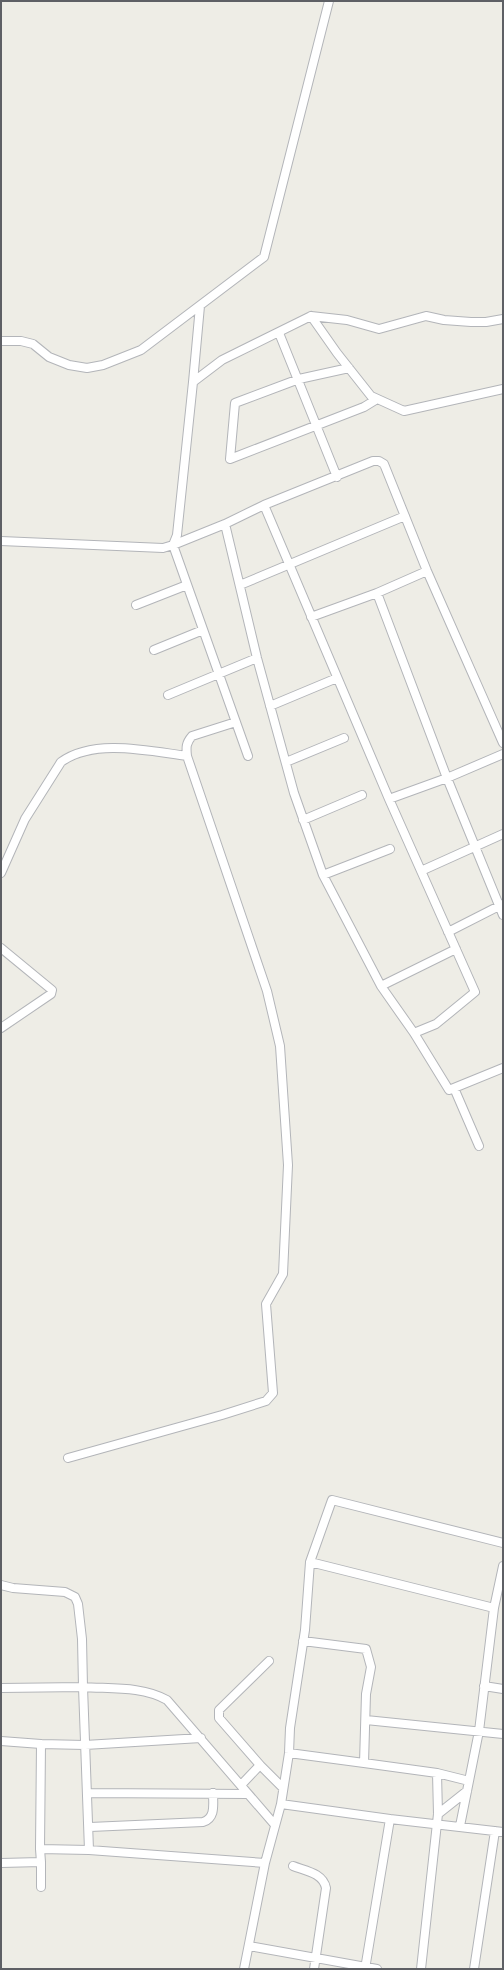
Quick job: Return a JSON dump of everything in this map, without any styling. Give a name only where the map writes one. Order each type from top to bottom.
[{"type":"street","points":[[1,341],[21,341],[33,344],[49,358],[69,365],[87,368],[103,365],[141,350],[264,256],[329,1]]},
{"type":"street","points":[[200,306],[194,382],[177,535],[173,545],[248,756]]},
{"type":"street","points":[[194,382],[222,360],[311,316],[347,320],[379,329],[426,316],[444,320],[471,322],[486,322],[503,319]]},
{"type":"street","points":[[311,316],[371,396],[404,411],[503,389]]},
{"type":"street","points":[[278,333],[299,379],[338,477]]},
{"type":"street","points":[[349,368],[299,379],[235,403],[230,459],[364,407],[377,399]]},
{"type":"street","points":[[1,541],[163,548],[225,524],[264,505],[338,477],[373,461],[379,460],[384,464],[427,571],[501,730],[503,743]]},
{"type":"street","points":[[264,505],[290,564],[310,617],[475,992],[436,1024],[414,1033]]},
{"type":"street","points":[[240,585],[405,516]]},
{"type":"street","points":[[225,524],[270,706],[303,820],[323,876],[381,986],[414,1033],[449,1090],[502,1070]]},
{"type":"street","points":[[310,617],[377,593],[427,571]]},
{"type":"street","points":[[136,605],[187,585]]},
{"type":"street","points":[[377,593],[447,778],[501,905],[503,915]]},
{"type":"street","points":[[154,650],[203,630]]},
{"type":"street","points":[[168,695],[257,658]]},
{"type":"street","points":[[270,706],[337,678]]},
{"type":"street","points":[[68,1458],[266,1401],[273,1393],[266,1304],[283,1274],[288,1165],[280,1046],[267,991],[187,756],[187,742],[192,736],[236,722]]},
{"type":"street","points":[[286,762],[344,738]]},
{"type":"street","points":[[1,873],[25,819],[61,762],[68,757],[81,753],[111,748],[187,756]]},
{"type":"street","points":[[389,799],[447,778],[503,754]]},
{"type":"street","points":[[303,820],[362,795]]},
{"type":"street","points":[[421,871],[503,834]]},
{"type":"street","points":[[323,876],[390,849]]},
{"type":"street","points":[[448,932],[501,905]]},
{"type":"street","points":[[1,948],[52,990],[51,994],[1,1028]]},
{"type":"street","points":[[381,986],[456,950]]},
{"type":"street","points":[[454,1088],[480,1146]]},
{"type":"street","points":[[244,1969],[265,1863],[281,1804],[289,1753],[290,1728],[303,1641],[310,1562],[332,1500],[503,1543]]},
{"type":"street","points":[[310,1562],[494,1608]]},
{"type":"street","points":[[460,1826],[479,1731],[494,1608],[503,1566]]},
{"type":"street","points":[[1,1585],[13,1588],[70,1593],[75,1597],[78,1604],[82,1639],[85,1745],[90,1827],[89,1850]]},
{"type":"street","points":[[303,1641],[366,1649],[371,1667],[366,1694],[364,1763]]},
{"type":"street","points":[[269,1661],[222,1706],[218,1714],[219,1718],[260,1765],[283,1788]]},
{"type":"street","points":[[484,1686],[503,1689]]},
{"type":"street","points":[[1,1688],[83,1687],[139,1690],[158,1695],[167,1700],[242,1784],[248,1794],[275,1825]]},
{"type":"street","points":[[366,1720],[503,1734]]},
{"type":"street","points":[[1,1741],[85,1745],[201,1738]]},
{"type":"street","points":[[41,1744],[41,1887]]},
{"type":"street","points":[[289,1753],[438,1773],[469,1781]]},
{"type":"street","points":[[242,1784],[260,1765]]},
{"type":"street","points":[[421,1969],[438,1814],[438,1773]]},
{"type":"street","points":[[438,1814],[467,1791]]},
{"type":"street","points":[[88,1793],[248,1794]]},
{"type":"street","points":[[90,1827],[203,1822],[209,1820],[213,1815],[214,1793]]},
{"type":"street","points":[[281,1804],[499,1832],[474,1969]]},
{"type":"street","points":[[365,1968],[390,1819]]},
{"type":"street","points":[[40,1849],[89,1850],[265,1863]]},
{"type":"street","points":[[1,1863],[41,1862]]},
{"type":"street","points":[[293,1866],[316,1874],[324,1880],[326,1888],[314,1969]]},
{"type":"street","points":[[249,1946],[377,1969]]}]
